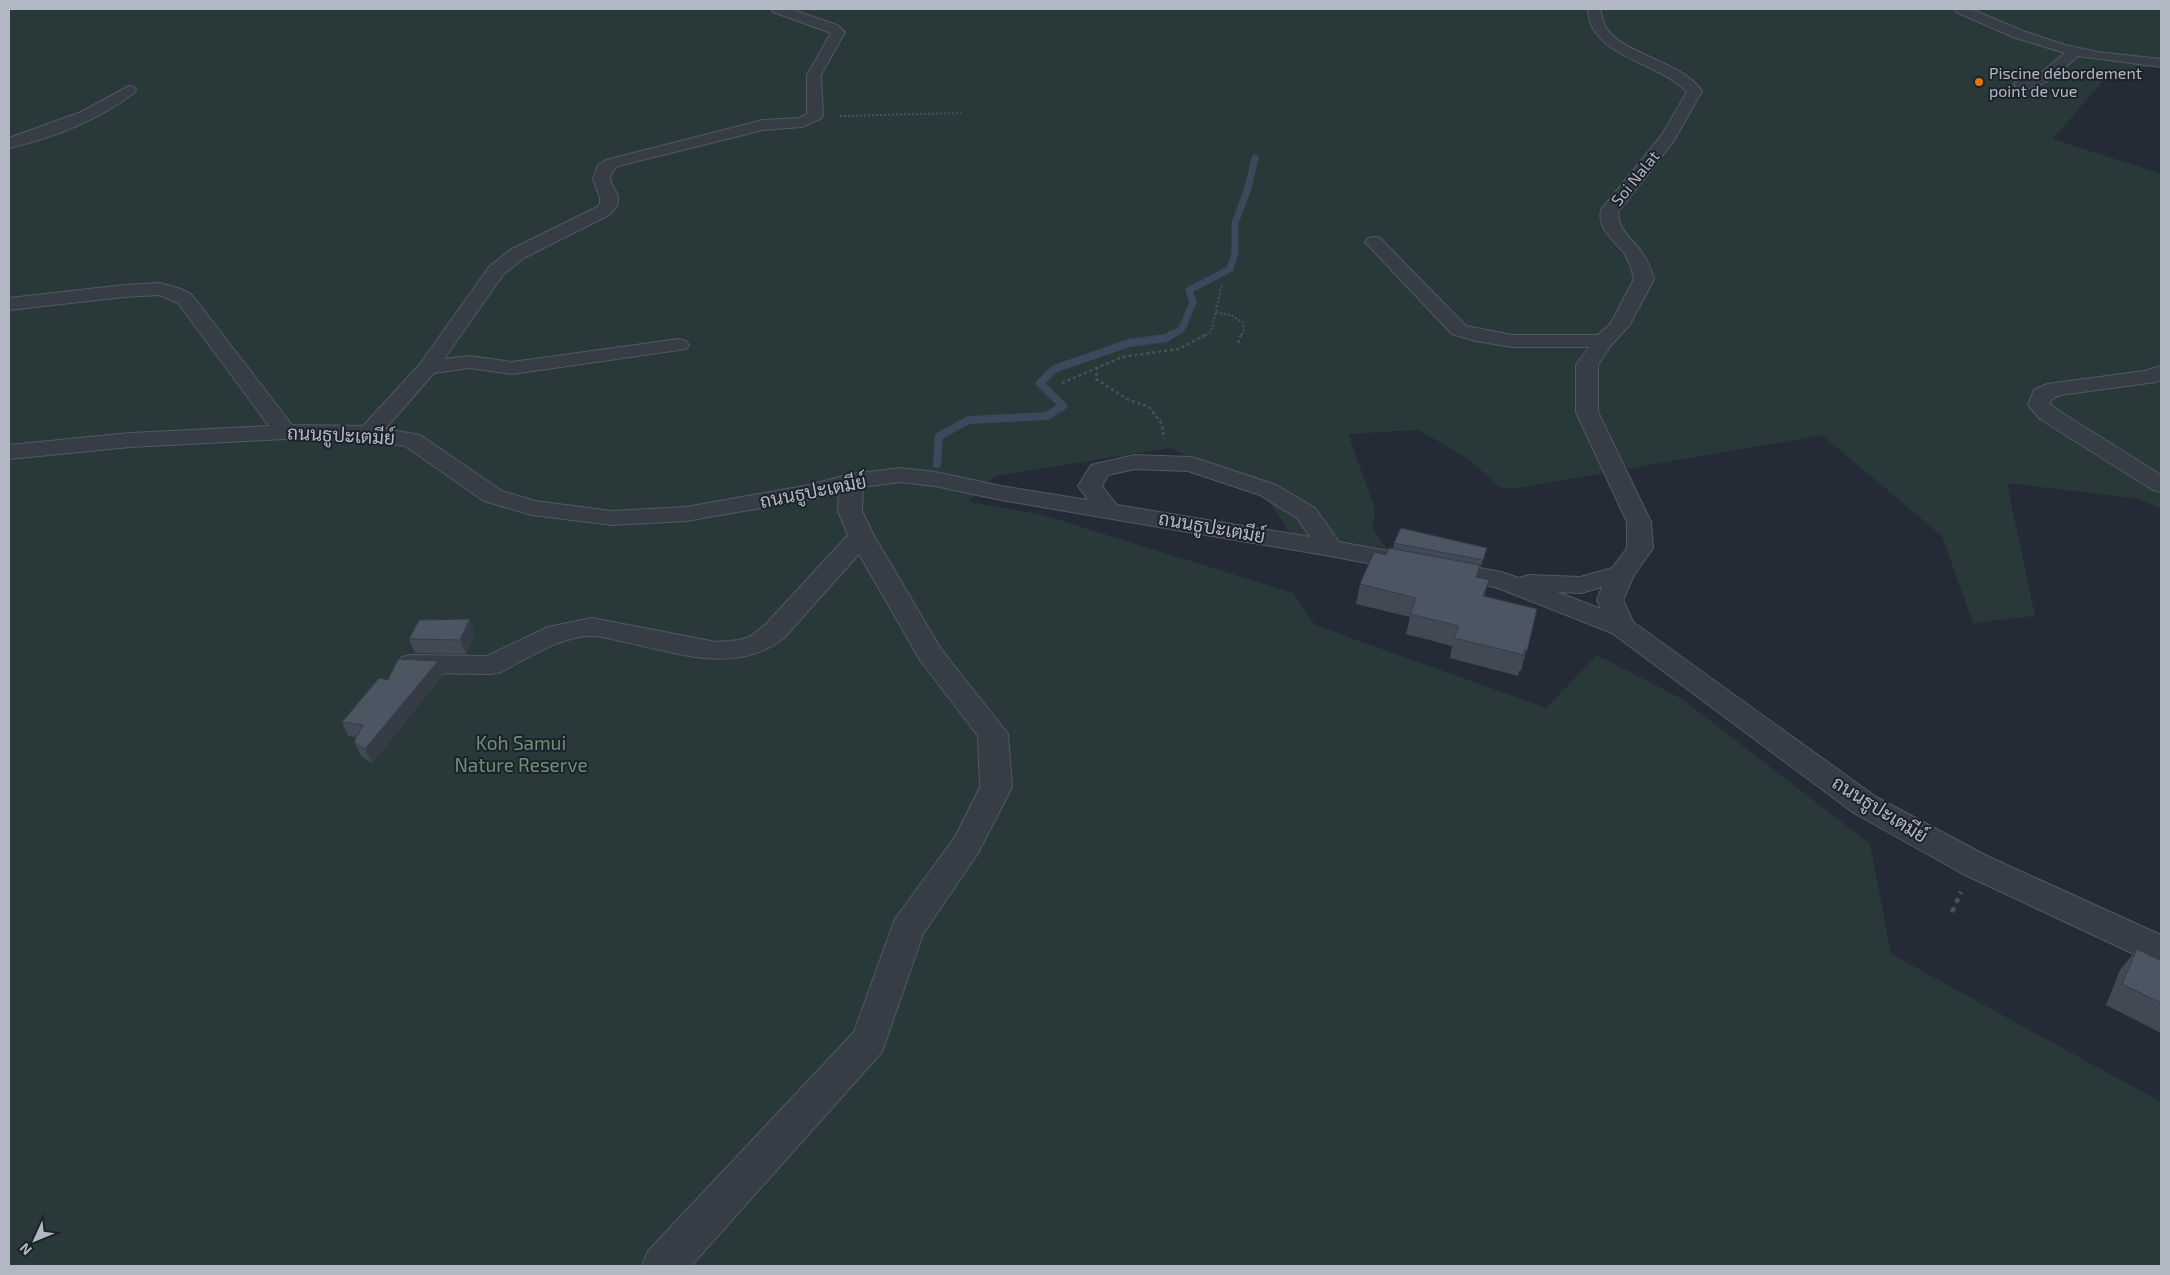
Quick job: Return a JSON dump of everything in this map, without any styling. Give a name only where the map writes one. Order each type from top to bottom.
[{"type":"street","points":[[369,433],[427,368],[496,271],[517,254],[602,210],[609,204],[609,198],[601,179],[604,169],[612,163],[763,125],[808,121],[815,116],[814,75],[838,32],[832,28],[778,9]]},
{"type":"street","name":"Soi Nalat","points":[[1594,9],[1594,16],[1600,31],[1612,41],[1678,75],[1689,83],[1695,91],[1688,107],[1651,162],[1607,215],[1609,224],[1634,254],[1644,279],[1619,326],[1604,341],[1587,365],[1587,412],[1639,522],[1640,548],[1621,574]]},
{"type":"street","points":[[1961,9],[2038,41],[2074,52],[2161,63]]},
{"type":"street","points":[[2021,84],[2040,80],[2074,52]]},
{"type":"street","points":[[9,143],[87,117],[115,102],[129,90]]},
{"type":"street","points":[[1374,242],[1459,330],[1478,337],[1514,341],[1604,341]]},
{"type":"street","points":[[9,304],[124,291],[160,289],[174,293],[185,299],[285,432]]},
{"type":"street","points":[[427,368],[470,362],[512,368],[679,345]]},
{"type":"street","points":[[2161,372],[2148,377],[2055,389],[2042,396],[2040,405],[2048,414],[2161,485]]},
{"type":"street","name":"ถนนธูปะเตมีย์","points":[[9,452],[130,440],[285,432],[369,433],[412,440],[493,496],[532,508],[612,518],[686,514],[812,492],[851,481],[900,476],[926,478],[1001,493],[1330,548],[1501,580],[1622,627],[1865,805],[1975,865],[2161,951]]},
{"type":"street","points":[[1108,510],[1090,486],[1099,470],[1134,462],[1190,464],[1268,490],[1306,512],[1330,548]]},
{"type":"street","points":[[663,1266],[869,1041],[907,929],[967,844],[996,787],[993,734],[930,654],[861,536],[850,511],[851,481]]},
{"type":"street","points":[[412,664],[491,665],[558,633],[592,627],[716,651],[744,649],[761,642],[775,631],[861,536]]},
{"type":"street","points":[[1501,580],[1552,585],[1581,585],[1621,574]]},
{"type":"street","name":"ถนนธูปะเตมีย์","points":[[1621,574],[1610,600],[1622,627]]},
{"type":"path","points":[[815,116],[887,116],[961,112]]},
{"type":"path","points":[[1062,383],[1122,357],[1179,349],[1211,332],[1222,285]]},
{"type":"path","points":[[1216,312],[1233,316],[1243,323],[1244,329],[1238,342]]},
{"type":"path","points":[[1097,367],[1096,379],[1127,399],[1149,407],[1162,424],[1164,436]]},
{"type":"green space","name":"Koh Samui Nature Reserve","points":[[9,9],[2161,9],[2161,65],[2107,76],[2053,139],[2161,174],[2161,509],[2140,499],[2007,483],[2035,616],[1973,623],[1942,536],[1822,435],[1513,489],[1499,487],[1470,460],[1419,430],[1348,434],[1375,509],[1373,529],[1386,548],[1448,565],[1295,540],[1268,500],[1239,478],[1170,448],[994,476],[969,502],[1043,515],[1293,593],[1315,625],[1546,708],[1597,655],[1682,699],[1870,844],[1891,954],[2161,1102],[2161,1266],[9,1266]]},
{"type":"building","points":[[1401,528],[1487,548],[1483,560],[1394,543]]},
{"type":"building","points":[[1389,548],[1480,565],[1476,577],[1489,580],[1483,596],[1537,609],[1527,651],[1524,650],[1524,655],[1454,638],[1459,626],[1410,614],[1416,598],[1360,584],[1374,552],[1386,555]]},
{"type":"building","points":[[470,619],[460,640],[409,639],[419,620]]},
{"type":"building","points":[[398,659],[438,661],[365,749],[354,742],[363,725],[342,722],[379,678],[388,680]]},
{"type":"building","points":[[2137,949],[2161,961],[2161,1003],[2122,984]]},
{"type":"waterway","points":[[1168,337],[1182,329],[1193,302],[1189,290],[1230,269],[1235,253],[1235,223],[1248,188],[1255,158]]},
{"type":"waterway","points":[[937,464],[939,436],[969,420],[1047,416],[1063,406],[1040,383],[1054,369],[1129,343],[1166,338],[1171,335]]},
{"type":"place","name":"Piscine débordement point de vue","points":[[1979,82]]}]
